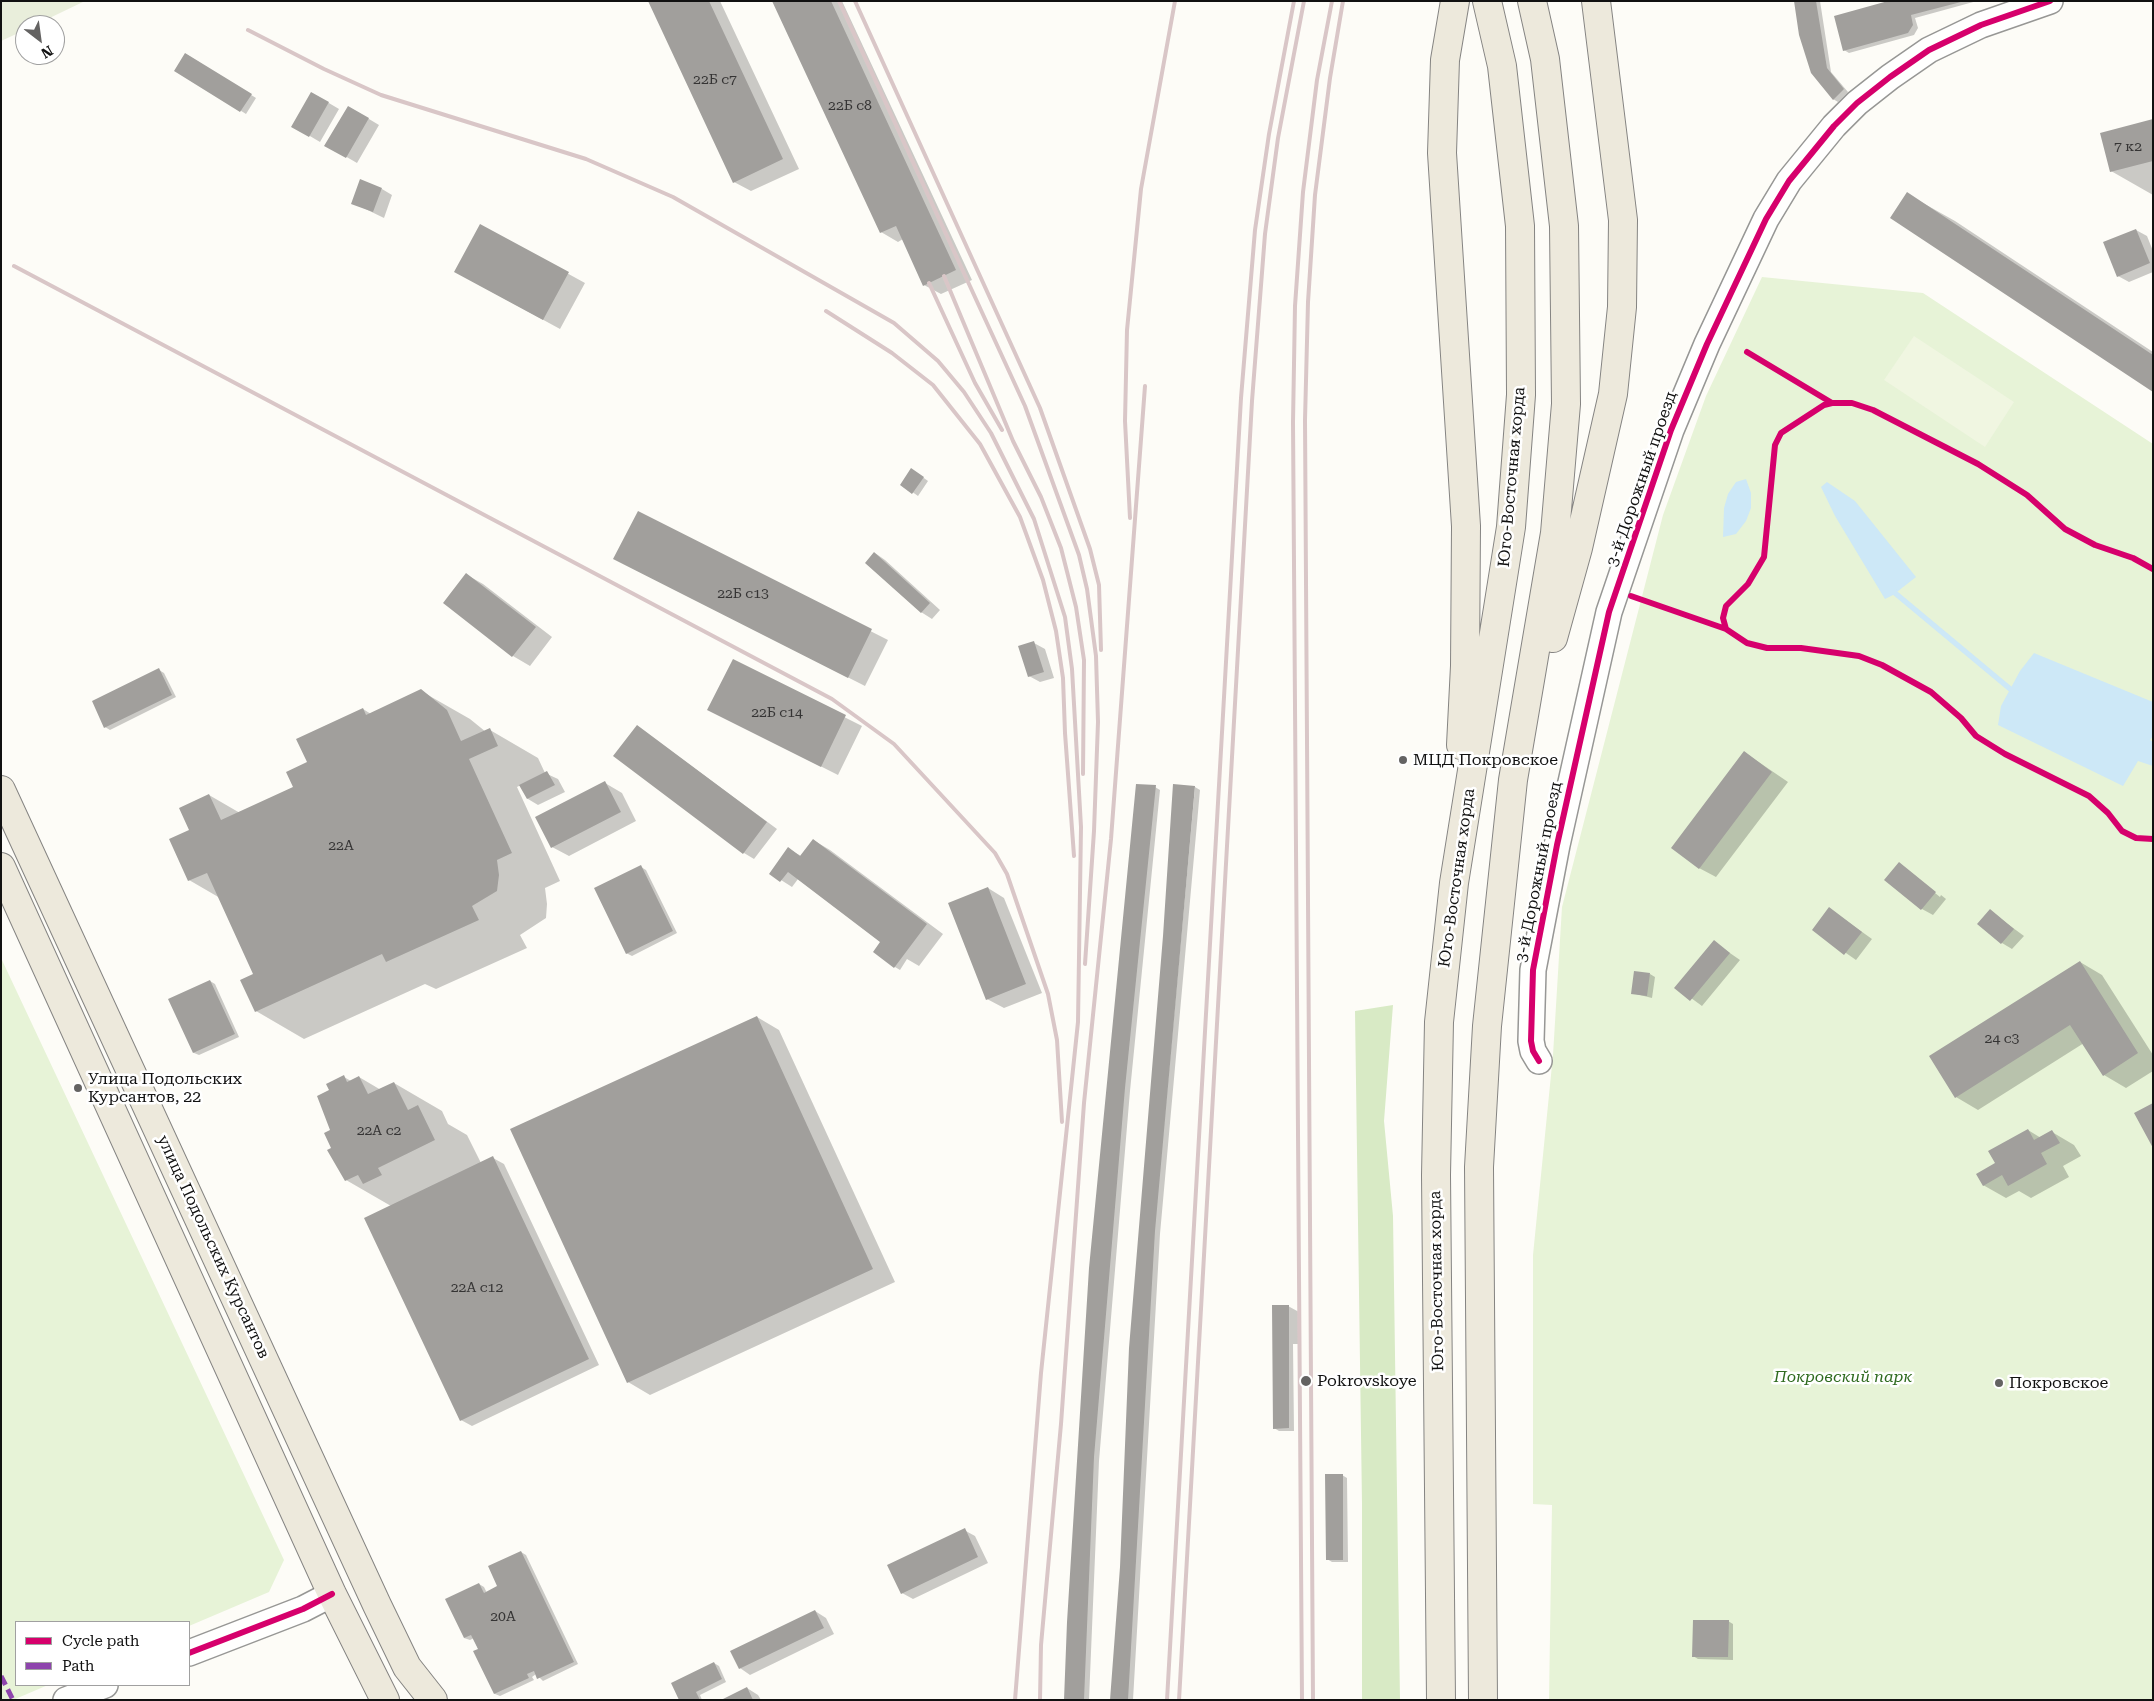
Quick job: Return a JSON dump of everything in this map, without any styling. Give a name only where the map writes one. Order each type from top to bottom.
[{"type":"main road","points":[[1454,883],[1465,666],[1466,526],[1442,153],[1445,60],[1455,1]]},
{"type":"main road","name":"Юго-Восточная хорда","points":[[1441,1700],[1436,1175],[1439,1022],[1454,883],[1510,526],[1521,395],[1520,226],[1502,66],[1487,1]]},
{"type":"main road","points":[[1483,1700],[1479,1167],[1487,1026],[1513,780],[1556,533],[1566,404],[1564,226],[1545,59],[1532,1]]},
{"type":"main road","points":[[1513,780],[1578,548],[1613,394],[1622,307],[1623,220],[1596,1]]},
{"type":"main road","name":"улица Подольских Курсантов","points":[[1,790],[407,1667],[433,1700]]},
{"type":"main road","name":"улица Подольских Курсантов","points":[[1,867],[377,1693]]},
{"type":"main road","points":[[1481,1608],[1498,1700]]},
{"type":"street","name":"3-й Дорожный проезд","points":[[1539,1061],[1533,1051],[1531,1041],[1533,970],[1558,844],[1609,612],[1671,430],[1707,344],[1766,219],[1789,181],[1834,126],[1858,103],[1890,77],[1928,50],[1981,25],[2050,1]]},
{"type":"street","points":[[190,1653],[303,1609],[332,1594]]},
{"type":"street","points":[[407,1667],[421,1700]]},
{"type":"street","points":[[66,1700],[102,1686]]},
{"type":"green space","points":[[1,1],[85,1],[56,15],[15,15],[15,35],[1,41]]},
{"type":"green space","name":"Покровский парк","points":[[1762,277],[1923,293],[2153,444],[2153,1700],[1549,1700],[1552,1505],[1533,1504],[1533,1255],[1553,1055],[1562,907],[1663,515],[1706,396]]},
{"type":"green space","points":[[1914,336],[2014,402],[1985,447],[1884,380]]},
{"type":"green space","points":[[1,958],[284,1560],[269,1592],[190,1626],[190,1621],[15,1621],[15,1686],[46,1686],[13,1700],[1,1700]]},
{"type":"green space","points":[[1393,1005],[1384,1121],[1393,1216],[1400,1700],[1362,1700],[1362,1504],[1355,1011]]},
{"type":"water","points":[[1746,479],[1751,493],[1751,508],[1746,521],[1736,534],[1723,537],[1724,508],[1728,494],[1736,482]]},
{"type":"water","points":[[1827,482],[1855,501],[1916,577],[1893,595],[1885,599],[1835,516],[1821,487]]},
{"type":"water","points":[[2034,653],[2153,702],[2153,736],[2150,740],[2153,742],[2153,766],[2138,761],[2123,786],[1998,725],[2001,706],[2020,671]]},
{"type":"building","points":[[648,1],[709,1],[783,159],[733,183]]},
{"type":"building","points":[[772,1],[831,1],[956,270],[923,286],[896,226],[880,233]]},
{"type":"building","points":[[1794,1],[1816,1],[1827,68],[1844,89],[1833,100],[1811,73],[1799,35]]},
{"type":"building","points":[[1888,1],[1961,2],[1911,15],[1913,25],[1908,33],[1843,51],[1834,16]]},
{"type":"building","points":[[185,53],[252,94],[240,112],[174,71]]},
{"type":"building","points":[[311,92],[329,102],[309,137],[291,127]]},
{"type":"building","points":[[348,106],[369,118],[346,158],[324,146]]},
{"type":"building","points":[[2153,119],[2153,161],[2110,172],[2100,133]]},
{"type":"building","points":[[360,179],[382,188],[373,212],[351,204]]},
{"type":"building","points":[[1907,192],[2153,355],[2153,392],[1890,218]]},
{"type":"building","points":[[480,224],[569,272],[543,320],[454,272]]},
{"type":"building","points":[[2136,229],[2150,263],[2117,277],[2103,242]]},
{"type":"building","points":[[911,468],[924,477],[912,494],[900,485]]},
{"type":"building","points":[[638,511],[872,629],[848,678],[613,559]]},
{"type":"building","points":[[874,552],[930,603],[921,613],[865,563]]},
{"type":"building","points":[[466,573],[536,627],[512,657],[443,603]]},
{"type":"building","points":[[1034,641],[1044,672],[1028,677],[1018,646]]},
{"type":"building","points":[[733,659],[846,715],[821,767],[707,710]]},
{"type":"building","points":[[159,668],[172,695],[104,728],[92,701]]},
{"type":"building","points":[[421,689],[447,710],[461,741],[490,728],[498,746],[469,759],[512,853],[497,860],[499,875],[497,891],[472,906],[479,920],[386,962],[382,954],[255,1012],[240,980],[253,974],[207,873],[188,881],[169,839],[189,830],[179,808],[209,794],[221,820],[293,787],[286,772],[307,762],[296,739],[363,708],[366,715]]},
{"type":"building","points":[[637,725],[767,822],[743,854],[613,756]]},
{"type":"building","points":[[1744,751],[1772,772],[1699,869],[1671,848]]},
{"type":"building","points":[[547,771],[555,785],[527,799],[519,785]]},
{"type":"building","points":[[605,781],[621,812],[551,848],[535,817]]},
{"type":"building","points":[[1136,784],[1156,785],[1125,1088],[1094,1457],[1084,1700],[1064,1700],[1067,1622],[1089,1268]]},
{"type":"building","points":[[1173,784],[1195,786],[1155,1231],[1128,1700],[1110,1700],[1120,1567],[1129,1348],[1163,936]]},
{"type":"building","points":[[813,839],[927,924],[894,968],[873,952],[880,942],[788,872],[780,882],[769,874],[788,847],[800,856]]},
{"type":"building","points":[[1899,862],[1936,892],[1921,910],[1884,880]]},
{"type":"building","points":[[641,865],[673,931],[626,954],[594,888]]},
{"type":"building","points":[[988,887],[1026,984],[986,1000],[948,903]]},
{"type":"building","points":[[1829,907],[1862,932],[1844,955],[1812,930]]},
{"type":"building","points":[[1990,909],[2014,929],[2001,944],[1977,924]]},
{"type":"building","points":[[1714,940],[1730,953],[1690,1001],[1674,988]]},
{"type":"building","points":[[2080,961],[2138,1053],[2103,1076],[2070,1025],[1955,1098],[1929,1056]]},
{"type":"building","points":[[1634,971],[1650,973],[1647,996],[1631,994]]},
{"type":"building","points":[[210,980],[235,1034],[193,1053],[168,999]]},
{"type":"building","points":[[757,1016],[873,1269],[627,1383],[510,1129]]},
{"type":"building","points":[[344,1075],[347,1082],[359,1076],[368,1094],[394,1082],[408,1110],[418,1105],[435,1140],[378,1168],[382,1175],[363,1184],[358,1175],[345,1181],[327,1150],[331,1148],[324,1133],[330,1130],[317,1096],[329,1090],[326,1084]]},
{"type":"building","points":[[2153,1103],[2153,1148],[2134,1113]]},
{"type":"building","points":[[2028,1129],[2034,1140],[2052,1130],[2060,1143],[2041,1153],[2047,1164],[2008,1186],[2002,1175],[1983,1186],[1976,1174],[1995,1163],[1988,1151]]},
{"type":"building","points":[[493,1156],[589,1359],[460,1421],[364,1218]]},
{"type":"building","points":[[1272,1305],[1289,1305],[1289,1428],[1273,1429]]},
{"type":"building","points":[[1325,1474],[1343,1474],[1343,1560],[1326,1560]]},
{"type":"building","points":[[965,1528],[978,1557],[901,1594],[887,1565]]},
{"type":"building","points":[[521,1551],[574,1662],[537,1679],[534,1671],[527,1674],[529,1678],[494,1694],[473,1651],[478,1649],[471,1635],[464,1638],[445,1599],[479,1583],[484,1593],[497,1586],[488,1566]]},
{"type":"building","points":[[815,1610],[824,1628],[739,1669],[730,1651]]},
{"type":"building","points":[[1693,1620],[1729,1620],[1728,1657],[1692,1657]]},
{"type":"building","points":[[714,1662],[722,1679],[696,1692],[700,1700],[679,1700],[671,1683]]},
{"type":"building","points":[[747,1687],[753,1700],[721,1700]]},
{"type":"waterway","points":[[1893,589],[1895,593],[2015,693]]},
{"type":"railway","points":[[839,1],[1025,406],[1079,555],[1087,589],[1096,656],[1098,722],[1094,831],[1085,964]]},
{"type":"railway","points":[[855,1],[1040,408],[1090,549],[1099,585],[1101,650]]},
{"type":"railway","points":[[1130,518],[1125,421],[1127,330],[1141,189],[1175,1]]},
{"type":"railway","points":[[1167,1700],[1241,398],[1255,230],[1269,134],[1294,1]]},
{"type":"railway","points":[[1179,1700],[1252,401],[1265,234],[1278,138],[1304,1]]},
{"type":"railway","points":[[1302,1700],[1293,422],[1295,306],[1303,192],[1317,80],[1332,1]]},
{"type":"railway","points":[[1313,1700],[1305,420],[1308,302],[1315,195],[1330,78],[1343,1]]},
{"type":"railway","points":[[248,30],[324,69],[381,95],[586,159],[673,197],[894,323],[938,361],[964,392],[991,433],[1034,519],[1065,617],[1072,669],[1081,827],[1078,1022],[1041,1373],[1015,1700]]},
{"type":"railway","points":[[14,266],[832,699],[894,744],[995,853],[1007,874],[1048,994],[1057,1040],[1062,1122]]},
{"type":"railway","points":[[944,276],[1013,441],[1041,497],[1061,548],[1076,607],[1084,660],[1083,774]]},
{"type":"railway","points":[[929,283],[975,383],[1002,430]]},
{"type":"railway","points":[[826,311],[892,353],[933,385],[980,444],[1020,517],[1043,580],[1056,631],[1063,678],[1074,856]]},
{"type":"railway","points":[[1040,1700],[1041,1645],[1061,1424],[1084,1103],[1111,839],[1145,386]]},
{"type":"marked path","points":[[1,1676],[13,1700]]},
{"type":"cycle path","points":[[1539,1061],[1533,1051],[1531,1041],[1533,970],[1557,845],[1609,612],[1671,430],[1707,344],[1766,219],[1789,181],[1834,126],[1857,103],[1890,77],[1929,50],[1981,25],[2050,1]]},
{"type":"cycle path","points":[[1747,352],[1832,403],[1852,403],[1873,410],[1978,464],[2027,495],[2065,529],[2095,545],[2133,558],[2153,569]]},
{"type":"cycle path","points":[[1726,629],[1723,618],[1726,606],[1748,584],[1764,557],[1775,445],[1781,433],[1824,405],[1832,403]]},
{"type":"cycle path","points":[[1631,596],[1726,629],[1747,643],[1767,648],[1801,648],[1859,656],[1882,665],[1931,692],[1961,718],[1976,736],[2005,754],[2089,796],[2108,813],[2122,831],[2136,838],[2153,839]]},
{"type":"cycle path","points":[[190,1653],[303,1609],[332,1594]]},
{"type":"place","name":"МЦД Покровское","points":[[1403,760]]},
{"type":"place","name":"Улица Подольских Курсантов, 22","points":[[78,1088]]},
{"type":"place","name":"Pokrovskoye","points":[[1306,1381]]},
{"type":"place","name":"Покровское","points":[[1999,1383]]}]
